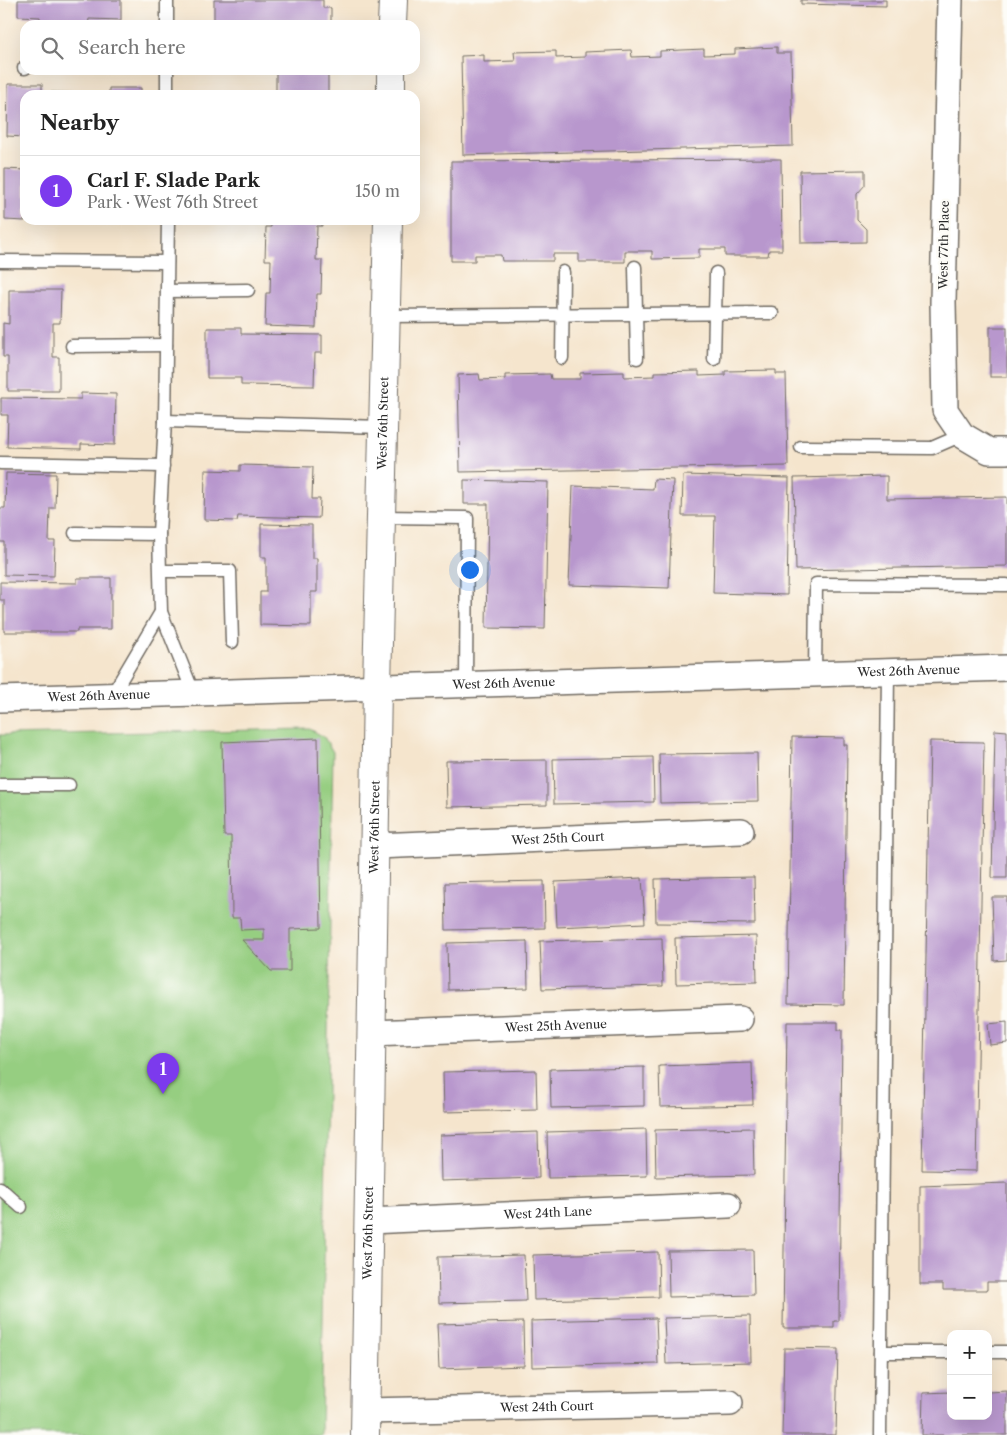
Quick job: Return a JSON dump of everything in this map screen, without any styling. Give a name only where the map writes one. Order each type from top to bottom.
[{"type":"street","points":[[392,20],[393,0]]},
{"type":"street","name":"West 77th Place","points":[[950,0],[943,302],[945,410],[962,436],[989,451],[1007,451]]},
{"type":"street","points":[[391,75],[391,90]]},
{"type":"street","name":"West 76th Street","points":[[365,1423],[376,846],[376,686],[388,225]]},
{"type":"street","name":"West 26th Avenue","points":[[0,699],[1007,668]]},
{"type":"street","name":"West 25th Court","points":[[376,846],[741,831]]},
{"type":"street","name":"West 25th Avenue","points":[[371,1033],[740,1019]]},
{"type":"street","name":"West 24th Lane","points":[[368,1221],[728,1205]]},
{"type":"street","name":"West 24th Court","points":[[365,1423],[730,1403]]},
{"type":"lane","points":[[167,0],[167,20]]},
{"type":"lane","points":[[167,75],[167,90]]},
{"type":"lane","points":[[168,225],[165,421],[159,534],[161,612],[193,692]]},
{"type":"lane","points":[[0,261],[167,262]]},
{"type":"lane","points":[[635,267],[637,358]]},
{"type":"lane","points":[[562,358],[563,272]]},
{"type":"lane","points":[[714,359],[716,273]]},
{"type":"lane","points":[[167,291],[248,290]]},
{"type":"lane","points":[[385,316],[772,313]]},
{"type":"lane","points":[[72,346],[166,345]]},
{"type":"lane","points":[[165,421],[383,427]]},
{"type":"lane","points":[[801,447],[932,448],[962,436]]},
{"type":"lane","points":[[0,463],[163,466]]},
{"type":"lane","points":[[380,517],[467,518],[466,684]]},
{"type":"lane","points":[[75,533],[159,534]]},
{"type":"lane","points":[[161,570],[230,571],[232,642]]},
{"type":"lane","points":[[815,674],[816,584],[1007,585]]},
{"type":"lane","points":[[112,695],[161,612]]},
{"type":"lane","points":[[880,1435],[888,672]]},
{"type":"lane","points":[[0,785],[69,785]]},
{"type":"lane","points":[[0,1188],[21,1207]]},
{"type":"lane","points":[[881,1352],[947,1352]]},
{"type":"lane","points":[[992,1352],[1007,1352]]},
{"type":"green space","points":[[310,729],[324,737],[333,752],[321,1435],[0,1435],[0,735]]},
{"type":"building","points":[[18,0],[121,0],[121,20],[40,20],[40,17],[18,16]]},
{"type":"building","points":[[214,0],[323,0],[323,8],[331,8],[331,20],[214,20]]},
{"type":"building","points":[[801,0],[886,0],[886,6],[801,4]]},
{"type":"building","points":[[777,47],[777,53],[791,53],[793,146],[463,155],[461,56],[484,55],[484,62],[515,61],[514,52],[556,51],[556,58],[585,57],[585,52],[631,50],[632,57],[660,56],[660,51],[704,49],[704,55],[735,54],[735,49]]},
{"type":"building","points":[[276,75],[328,75],[328,90],[276,90]]},
{"type":"building","points":[[8,84],[42,84],[42,90],[20,90],[20,137],[7,136]]},
{"type":"building","points":[[109,88],[141,88],[141,90],[109,90]]},
{"type":"building","points":[[781,159],[782,250],[769,250],[768,256],[725,256],[725,249],[699,249],[699,258],[652,259],[652,251],[625,251],[625,262],[579,262],[579,254],[553,254],[553,261],[502,261],[501,255],[475,255],[475,261],[451,261],[451,161]]},
{"type":"building","points":[[5,169],[20,170],[20,221],[5,220]]},
{"type":"building","points":[[865,170],[865,185],[857,194],[857,220],[866,229],[866,242],[801,243],[800,171]]},
{"type":"building","points":[[271,225],[322,225],[317,226],[316,260],[322,260],[321,294],[317,294],[316,328],[265,326],[266,293],[270,293],[271,260],[265,260],[266,227],[271,227]]},
{"type":"building","points":[[9,290],[61,290],[60,323],[53,323],[53,357],[59,357],[59,391],[8,391],[8,357],[3,357],[3,323],[9,324]]},
{"type":"building","points":[[990,327],[1007,327],[1007,377],[990,377]]},
{"type":"building","points":[[207,328],[241,328],[241,334],[322,335],[322,353],[315,353],[314,386],[241,385],[241,378],[207,378]]},
{"type":"building","points":[[776,370],[776,374],[786,374],[788,466],[460,472],[458,375],[479,374],[480,380],[505,379],[505,375],[550,374],[551,379],[580,379],[580,373],[624,372],[624,377],[654,376],[654,372],[699,371],[699,376],[725,375],[725,371]]},
{"type":"building","points":[[81,393],[116,394],[115,445],[81,444],[81,449],[7,447],[8,415],[1,415],[1,398],[81,399]]},
{"type":"building","points":[[240,465],[313,467],[312,499],[320,499],[319,518],[238,516],[237,521],[204,520],[205,470],[240,471]]},
{"type":"building","points":[[6,473],[56,474],[55,508],[50,508],[49,541],[55,541],[54,576],[4,575],[4,542],[0,542],[0,508],[5,508]]},
{"type":"building","points":[[683,475],[789,478],[787,595],[713,593],[715,516],[682,516]]},
{"type":"building","points":[[887,476],[887,499],[1007,497],[1007,566],[796,570],[794,478]]},
{"type":"building","points":[[654,479],[673,480],[669,588],[569,585],[573,486],[653,489]]},
{"type":"building","points":[[464,480],[548,482],[545,629],[486,628],[488,504],[464,504]]},
{"type":"building","points":[[261,524],[312,525],[312,558],[317,558],[317,592],[311,592],[311,626],[260,625],[260,592],[266,592],[266,557],[261,557]]},
{"type":"building","points":[[77,578],[111,578],[111,629],[77,629],[77,632],[4,632],[4,600],[0,600],[0,582],[77,583]]},
{"type":"building","points":[[995,730],[1007,731],[1007,878],[992,878]]},
{"type":"building","points":[[792,737],[844,738],[844,745],[847,745],[844,1005],[788,1004]]},
{"type":"building","points":[[318,738],[321,928],[290,929],[290,971],[271,971],[242,940],[264,940],[264,929],[241,930],[240,918],[232,918],[231,836],[224,836],[222,742]]},
{"type":"building","points":[[930,741],[984,742],[976,1171],[922,1170]]},
{"type":"building","points":[[757,753],[758,801],[660,803],[659,754]]},
{"type":"building","points":[[653,757],[654,802],[554,804],[553,759]]},
{"type":"building","points":[[547,760],[547,805],[447,807],[446,761]]},
{"type":"building","points":[[754,877],[755,924],[656,923],[655,879]]},
{"type":"building","points":[[642,878],[645,923],[557,927],[555,882]]},
{"type":"building","points":[[544,881],[545,928],[446,930],[445,883]]},
{"type":"building","points":[[992,897],[1007,897],[1007,960],[994,961]]},
{"type":"building","points":[[756,936],[757,982],[676,984],[675,938]]},
{"type":"building","points":[[662,938],[663,986],[542,989],[540,941]]},
{"type":"building","points":[[527,941],[528,988],[448,990],[447,943]]},
{"type":"building","points":[[787,1022],[838,1022],[838,1030],[842,1030],[839,1321],[834,1321],[834,1328],[783,1328]]},
{"type":"building","points":[[1007,1022],[1007,1043],[990,1045],[988,1024]]},
{"type":"building","points":[[752,1063],[753,1105],[660,1107],[659,1066]]},
{"type":"building","points":[[644,1067],[644,1106],[551,1108],[550,1069]]},
{"type":"building","points":[[536,1070],[537,1110],[444,1112],[443,1072]]},
{"type":"building","points":[[753,1128],[754,1175],[656,1177],[655,1130]]},
{"type":"building","points":[[646,1129],[647,1176],[548,1178],[547,1132]]},
{"type":"building","points":[[538,1132],[539,1178],[441,1181],[440,1135]]},
{"type":"building","points":[[1007,1183],[1007,1282],[987,1282],[987,1290],[943,1290],[943,1284],[920,1284],[920,1186]]},
{"type":"building","points":[[753,1250],[754,1295],[669,1297],[668,1251]]},
{"type":"building","points":[[658,1252],[659,1297],[534,1300],[533,1255]]},
{"type":"building","points":[[524,1255],[526,1301],[439,1303],[438,1257]]},
{"type":"building","points":[[750,1316],[751,1362],[666,1364],[664,1318]]},
{"type":"building","points":[[656,1318],[658,1364],[532,1367],[531,1321]]},
{"type":"building","points":[[523,1322],[524,1366],[439,1369],[437,1324]]},
{"type":"building","points":[[784,1348],[838,1349],[836,1435],[782,1435]]},
{"type":"building","points":[[1007,1391],[1007,1435],[922,1435],[923,1393],[947,1392],[947,1420],[992,1420],[992,1392]]},
{"type":"place","name":"Carl F. Slade Park","points":[[163,1094]]}]
